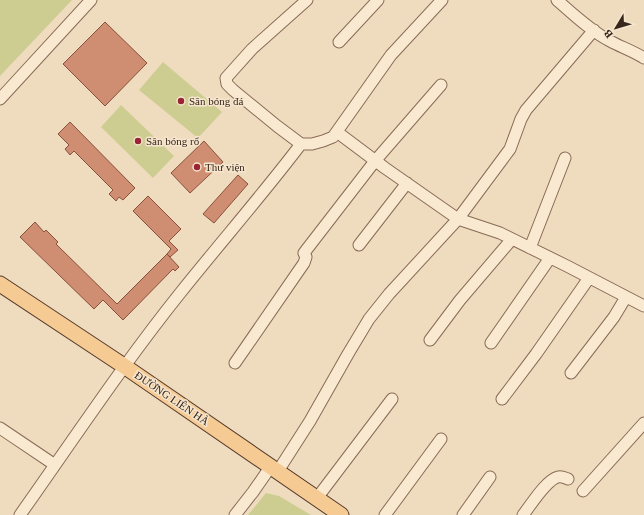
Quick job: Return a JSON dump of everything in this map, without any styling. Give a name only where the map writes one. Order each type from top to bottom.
[{"type":"main road","name":"ĐƯỜNG LIÊN HÀ","points":[[0,284],[124,366],[342,515]]},
{"type":"street","points":[[0,99],[91,0]]},
{"type":"street","points":[[307,0],[252,50],[226,78],[227,84],[233,90],[301,144],[312,144],[333,137],[392,55],[442,0]]},
{"type":"street","points":[[339,42],[378,0]]},
{"type":"street","points":[[557,0],[579,20],[609,41],[632,50],[644,58]]},
{"type":"street","points":[[235,515],[253,492],[275,469],[310,421],[369,319],[389,294],[458,219],[510,149],[521,119],[526,110],[594,30]]},
{"type":"street","points":[[236,363],[306,260],[304,253],[375,161],[441,85]]},
{"type":"street","points":[[337,132],[375,161],[458,219],[500,233],[644,306]]},
{"type":"street","points":[[20,515],[124,366],[181,292],[269,187],[301,144]]},
{"type":"street","points":[[530,248],[565,158]]},
{"type":"street","points":[[359,245],[407,183]]},
{"type":"street","points":[[430,340],[460,300],[512,240]]},
{"type":"street","points":[[491,344],[550,258]]},
{"type":"street","points":[[502,399],[536,354],[589,278]]},
{"type":"street","points":[[571,373],[614,317],[626,297]]},
{"type":"street","points":[[317,498],[392,399]]},
{"type":"street","points":[[583,491],[644,423]]},
{"type":"street","points":[[0,428],[55,465]]},
{"type":"street","points":[[385,515],[441,439]]},
{"type":"street","points":[[463,515],[490,477]]},
{"type":"street","points":[[523,515],[545,486],[559,477],[568,479]]},
{"type":"green space","points":[[0,0],[72,0],[0,76]]},
{"type":"green space","name":"Sân bóng đá","points":[[163,62],[222,112],[198,138],[139,90]]},
{"type":"green space","name":"Sân bóng rổ","points":[[121,105],[174,156],[153,178],[101,127]]},
{"type":"green space","points":[[266,493],[279,496],[311,515],[248,515]]},
{"type":"building","points":[[105,22],[147,63],[105,106],[63,64]]},
{"type":"building","points":[[70,122],[135,188],[123,200],[119,197],[116,201],[109,194],[113,190],[74,151],[70,155],[65,149],[69,145],[58,134]]},
{"type":"building","name":"Thư viện","points":[[204,141],[223,162],[190,193],[171,173]]},
{"type":"building","points":[[238,175],[248,184],[214,223],[203,214]]},
{"type":"building","points":[[148,196],[181,229],[169,241],[178,250],[170,257],[167,254],[171,249],[133,211]]},
{"type":"building","points":[[35,222],[44,232],[46,230],[58,242],[56,244],[117,304],[167,254],[179,267],[175,271],[173,269],[123,320],[103,300],[94,309],[20,237]]},
{"type":"place","name":"Sân bóng đá","points":[[181,101]]},
{"type":"place","name":"Sân bóng rổ","points":[[138,141]]},
{"type":"place","name":"Thư viện","points":[[197,167]]}]
